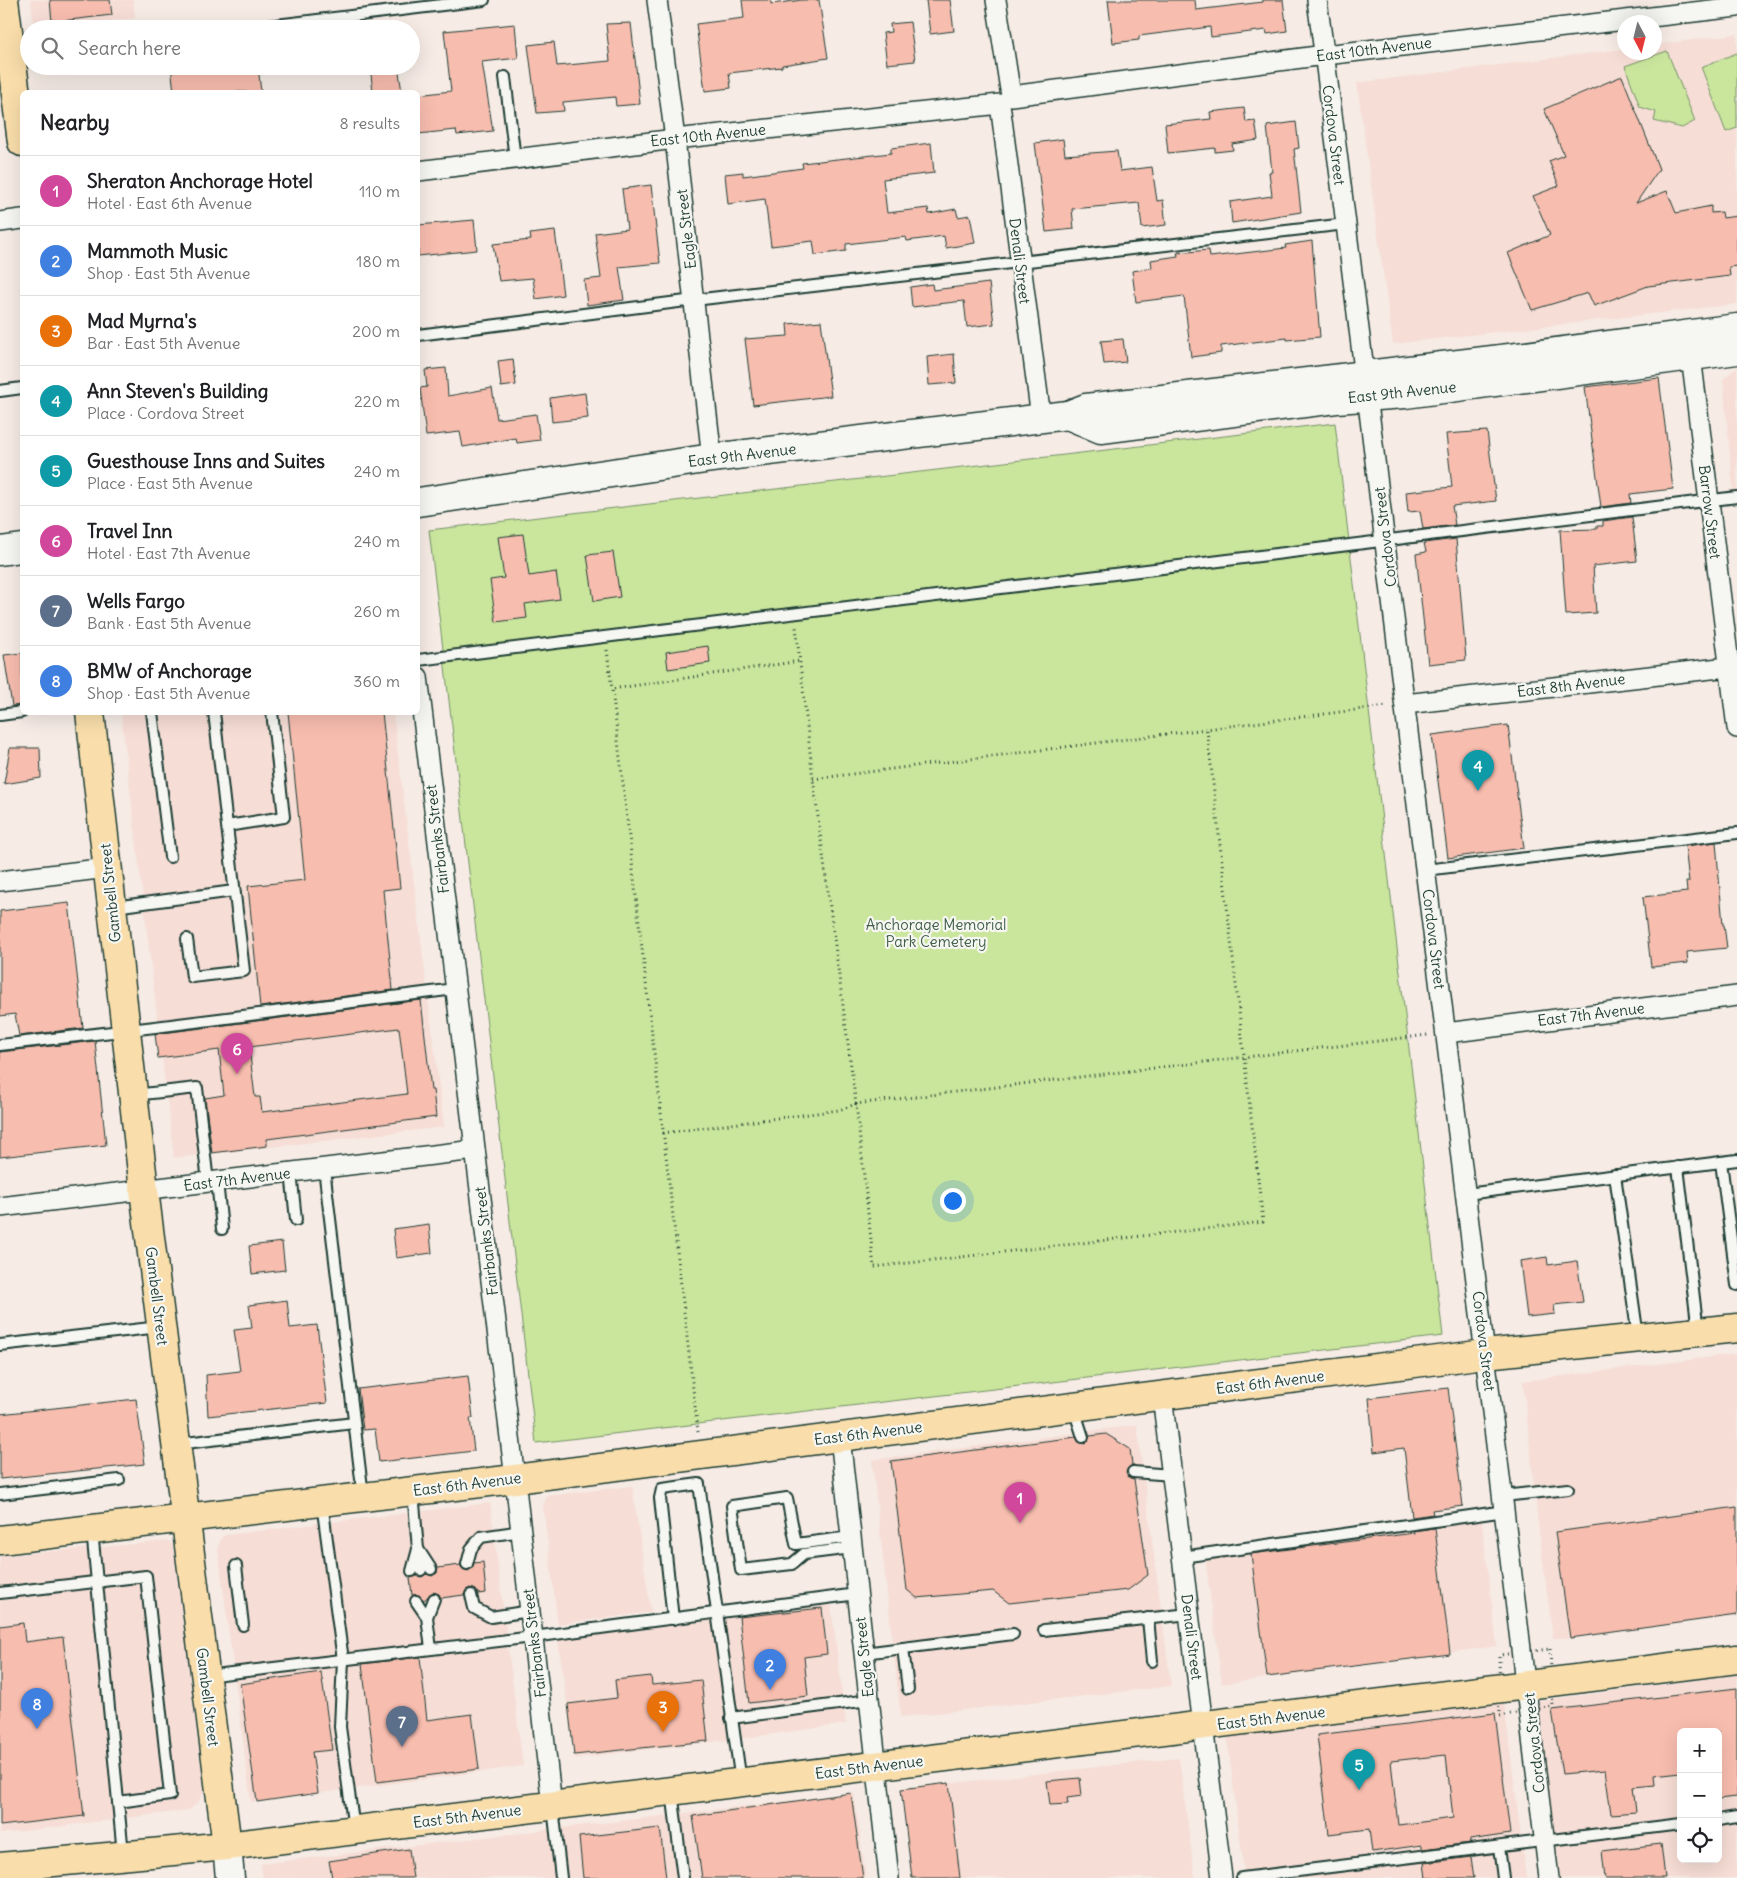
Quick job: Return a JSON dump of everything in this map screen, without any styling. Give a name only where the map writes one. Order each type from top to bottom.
[{"type":"main road","points":[[4,0],[20,128]]},
{"type":"main road","name":"Gambell Street","points":[[90,715],[144,1190],[227,1846]]},
{"type":"main road","name":"East 6th Avenue","points":[[0,1540],[515,1479],[1485,1354],[1737,1328]]},
{"type":"main road","name":"East 5th Avenue","points":[[7,1870],[123,1855],[227,1846],[1737,1659]]},
{"type":"street","name":"Eagle Street","points":[[657,0],[712,458]]},
{"type":"street","name":"Denali Street","points":[[996,0],[1020,261],[1041,418]]},
{"type":"street","name":"Cordova Street","points":[[1317,0],[1367,386],[1549,1878]]},
{"type":"street","name":"East 10th Avenue","points":[[420,171],[1005,100],[1650,8],[1737,6]]},
{"type":"street","points":[[0,222],[20,219]]},
{"type":"street","name":"East 9th Avenue","points":[[420,502],[712,458],[1068,414],[1101,429],[1367,386],[1518,357],[1737,328]]},
{"type":"street","name":"East 9th Avenue","points":[[1367,386],[1405,394],[1737,350]]},
{"type":"street","name":"Barrow Street","points":[[1691,356],[1708,500],[1733,666],[1737,728]]},
{"type":"street","points":[[0,551],[20,548]]},
{"type":"street","name":"East 8th Avenue","points":[[1405,704],[1733,666]]},
{"type":"street","name":"Fairbanks Street","points":[[420,694],[515,1479],[552,1806]]},
{"type":"street","points":[[0,880],[108,868]]},
{"type":"street","name":"East 7th Avenue","points":[[1446,1033],[1737,996]]},
{"type":"street","name":"East 7th Avenue","points":[[0,1207],[475,1150]]},
{"type":"street","name":"Denali Street","points":[[1162,1396],[1222,1878]]},
{"type":"street","name":"Eagle Street","points":[[840,1437],[889,1878]]},
{"type":"street","name":"Gambell Street","points":[[227,1846],[230,1878]]},
{"type":"lane","points":[[318,20],[484,0]]},
{"type":"lane","points":[[505,77],[516,159]]},
{"type":"lane","points":[[420,335],[1020,261],[1346,224]]},
{"type":"lane","points":[[0,391],[20,388]]},
{"type":"lane","points":[[420,660],[1737,497]]},
{"type":"lane","points":[[0,715],[20,712]]},
{"type":"lane","points":[[152,715],[170,856]]},
{"type":"lane","points":[[187,939],[192,977],[244,971],[214,715]]},
{"type":"lane","points":[[227,826],[284,817],[272,715]]},
{"type":"lane","points":[[1425,870],[1737,833]]},
{"type":"lane","points":[[112,907],[234,891]]},
{"type":"lane","points":[[0,1044],[455,989]]},
{"type":"lane","points":[[133,1096],[196,1088],[222,1229]]},
{"type":"lane","points":[[1466,1194],[1737,1160]]},
{"type":"lane","points":[[1721,1162],[1737,1285]]},
{"type":"lane","points":[[324,1168],[363,1497]]},
{"type":"lane","points":[[1678,1168],[1698,1332]]},
{"type":"lane","points":[[291,1172],[296,1220]]},
{"type":"lane","points":[[1616,1175],[1638,1338]]},
{"type":"lane","points":[[0,1345],[161,1327]]},
{"type":"lane","points":[[1073,1407],[1083,1437]]},
{"type":"lane","points":[[176,1444],[354,1423]]},
{"type":"lane","points":[[1133,1472],[1172,1475]]},
{"type":"lane","points":[[0,1494],[119,1480]]},
{"type":"lane","points":[[673,1618],[660,1498],[662,1489],[699,1484],[741,1783]]},
{"type":"lane","points":[[1182,1557],[1504,1503],[1568,1489]]},
{"type":"lane","points":[[413,1491],[421,1570],[418,1549]]},
{"type":"lane","points":[[787,1498],[796,1544],[852,1543],[804,1554],[792,1564],[741,1570],[732,1506],[787,1498]]},
{"type":"lane","points":[[322,1502],[343,1660],[340,1726],[354,1830]]},
{"type":"lane","points":[[92,1530],[123,1855]]},
{"type":"lane","points":[[467,1564],[471,1549],[481,1537],[521,1531]]},
{"type":"lane","points":[[236,1566],[243,1625]]},
{"type":"lane","points":[[0,1593],[146,1576],[170,1795],[118,1802]]},
{"type":"lane","points":[[205,1676],[533,1637],[857,1594]]},
{"type":"lane","points":[[471,1595],[474,1608],[491,1616],[530,1611]]},
{"type":"lane","points":[[427,1617],[425,1600],[431,1649]]},
{"type":"lane","points":[[1044,1630],[1189,1614]]},
{"type":"lane","points":[[1148,1618],[1152,1661]]},
{"type":"lane","points":[[864,1653],[1013,1634]]},
{"type":"lane","points":[[903,1648],[908,1689]]},
{"type":"lane","points":[[731,1718],[869,1700]]},
{"type":"lane","points":[[672,1791],[683,1878]]},
{"type":"lane","points":[[552,1806],[561,1878]]},
{"type":"lane","points":[[1722,1819],[1737,1817]]},
{"type":"lane","points":[[1242,1878],[1677,1824]]},
{"type":"lane","points":[[1499,1847],[1502,1878]]},
{"type":"path","points":[[794,614],[813,779],[856,1104],[874,1267],[1263,1222],[1207,730]]},
{"type":"path","points":[[605,637],[701,1455]]},
{"type":"path","points":[[612,689],[800,661]]},
{"type":"path","points":[[813,779],[1405,704]]},
{"type":"path","points":[[663,1133],[839,1110],[856,1104],[1446,1033]]},
{"type":"shaded area","points":[[31,0],[133,0],[135,18],[119,20],[33,20]]},
{"type":"shaded area","points":[[1737,34],[1737,304],[1393,344],[1357,83],[1617,50],[1617,60],[1662,60],[1662,44]]},
{"type":"shaded area","points":[[1737,368],[1737,497],[1734,497],[1723,379]]},
{"type":"shaded area","points":[[121,715],[393,715],[444,1127],[174,1158]]},
{"type":"shaded area","points":[[1737,1354],[1737,1616],[1570,1638],[1553,1638],[1538,1523],[1523,1381]]},
{"type":"shaded area","points":[[1137,1425],[1171,1686],[901,1717],[872,1460]]},
{"type":"shaded area","points":[[632,1486],[651,1612],[558,1624],[543,1505],[547,1496]]},
{"type":"shaded area","points":[[490,1503],[523,1766],[251,1802],[218,1548],[221,1538],[225,1535]]},
{"type":"shaded area","points":[[1481,1515],[1497,1646],[1222,1684],[1205,1557]]},
{"type":"shaded area","points":[[169,1541],[173,1546],[204,1792],[197,1803],[189,1810],[0,1834],[0,1556]]},
{"type":"shaded area","points":[[831,1605],[846,1724],[575,1758],[558,1640]]},
{"type":"shaded area","points":[[1737,1675],[1737,1878],[1560,1878],[1537,1701]]},
{"type":"shaded area","points":[[1504,1702],[1526,1878],[1245,1878],[1227,1737]]},
{"type":"shaded area","points":[[1179,1758],[1195,1878],[912,1878],[901,1789]]},
{"type":"shaded area","points":[[854,1793],[866,1878],[263,1878],[261,1864]]},
{"type":"green space","points":[[1667,51],[1695,121],[1682,128],[1654,121],[1656,112],[1640,107],[1625,66],[1642,60],[1662,60],[1662,53]]},
{"type":"green space","points":[[1737,53],[1737,128],[1726,132],[1701,67]]},
{"type":"green space","name":"Anchorage Memorial Park Cemetery","points":[[1335,423],[1443,1336],[536,1443],[429,530]]},
{"type":"building","points":[[50,0],[110,0],[112,15],[52,20]]},
{"type":"building","points":[[742,0],[771,0],[771,4],[819,0],[828,58],[782,65],[782,67],[729,73],[731,88],[705,91],[696,24],[744,18]]},
{"type":"building","points":[[926,0],[950,0],[954,31],[930,34]]},
{"type":"building","points":[[1108,0],[1195,0],[1196,10],[1263,2],[1263,0],[1283,0],[1287,31],[1267,34],[1266,30],[1211,37],[1210,27],[1139,36],[1139,40],[1113,43]]},
{"type":"building","points":[[910,22],[915,61],[887,64],[883,33],[891,32],[890,24]]},
{"type":"building","points":[[631,23],[640,104],[616,106],[615,97],[563,102],[564,111],[537,113],[528,45],[554,42],[557,66],[610,61],[606,24]]},
{"type":"building","points":[[515,24],[518,58],[482,62],[493,131],[457,135],[456,130],[420,134],[420,95],[451,91],[444,31]]},
{"type":"building","points":[[172,75],[259,75],[261,90],[174,90]]},
{"type":"building","points":[[371,75],[399,75],[402,90],[373,90]]},
{"type":"building","points":[[1622,76],[1659,169],[1636,203],[1667,191],[1676,213],[1711,206],[1711,213],[1722,212],[1723,218],[1737,216],[1737,266],[1729,267],[1730,276],[1648,286],[1594,306],[1588,293],[1532,310],[1508,253],[1550,235],[1533,196],[1559,186],[1549,161],[1564,155],[1544,109]]},
{"type":"building","points":[[1244,108],[1246,122],[1255,121],[1258,140],[1232,144],[1233,150],[1215,152],[1215,148],[1168,153],[1165,124],[1211,119],[1210,112]]},
{"type":"building","points":[[1296,122],[1299,148],[1294,149],[1301,212],[1232,223],[1230,202],[1272,196],[1269,172],[1272,172],[1267,126]]},
{"type":"building","points":[[1063,139],[1065,155],[1117,151],[1120,171],[1152,167],[1157,201],[1163,200],[1166,225],[1142,228],[1139,203],[1072,209],[1074,229],[1046,232],[1035,143]]},
{"type":"building","points":[[931,143],[934,173],[883,179],[887,213],[928,208],[929,214],[956,209],[958,217],[970,215],[975,243],[946,248],[944,236],[907,241],[906,237],[846,244],[846,251],[815,255],[813,241],[771,246],[765,199],[728,204],[725,174],[743,172],[743,176],[803,168],[802,163],[891,153],[891,148]]},
{"type":"building","points":[[651,185],[660,263],[619,267],[624,300],[587,305],[584,280],[601,278],[595,233],[627,229],[622,189]]},
{"type":"building","points":[[474,220],[477,250],[420,256],[420,225]]},
{"type":"building","points":[[555,231],[563,295],[536,299],[533,278],[499,281],[493,244],[531,240],[530,234]]},
{"type":"building","points":[[1312,241],[1320,337],[1287,340],[1287,338],[1221,346],[1221,353],[1191,357],[1184,296],[1136,302],[1132,271],[1152,268],[1151,260],[1178,256],[1177,253],[1209,250],[1210,257],[1286,248],[1285,245]]},
{"type":"building","points":[[989,283],[994,324],[967,327],[964,301],[912,307],[910,287],[932,284],[933,290]]},
{"type":"building","points":[[821,321],[831,396],[753,405],[745,339],[788,336],[787,324]]},
{"type":"building","points":[[1123,339],[1126,362],[1104,364],[1101,341]]},
{"type":"building","points":[[954,354],[956,383],[929,385],[927,357]]},
{"type":"building","points":[[513,359],[516,385],[501,387],[498,361]]},
{"type":"building","points":[[446,368],[448,396],[492,388],[497,419],[536,414],[540,440],[517,443],[516,438],[463,447],[460,432],[426,436],[420,388],[427,387],[425,370]]},
{"type":"building","points":[[1659,378],[1673,489],[1630,494],[1631,503],[1601,507],[1585,387]]},
{"type":"building","points":[[585,393],[588,418],[552,422],[550,398]]},
{"type":"building","points":[[1487,431],[1496,501],[1452,506],[1455,525],[1423,529],[1420,511],[1408,512],[1406,492],[1452,487],[1446,434]]},
{"type":"building","points":[[1632,517],[1637,561],[1593,566],[1596,613],[1566,615],[1560,530],[1597,529],[1597,526],[1603,526],[1603,521]]},
{"type":"building","points":[[523,534],[529,576],[556,572],[560,599],[525,604],[527,618],[496,622],[490,580],[504,578],[498,537]]},
{"type":"building","points":[[1456,539],[1466,660],[1428,664],[1416,554],[1426,552],[1424,543]]},
{"type":"building","points":[[613,552],[620,597],[594,601],[587,555]]},
{"type":"building","points":[[708,646],[710,663],[668,669],[666,652]]},
{"type":"building","points":[[20,653],[20,705],[12,706],[4,655]]},
{"type":"building","points":[[288,715],[382,715],[400,888],[383,890],[393,990],[260,1007],[248,886],[305,880]]},
{"type":"building","points":[[1508,725],[1524,848],[1448,858],[1432,735]]},
{"type":"building","points":[[10,748],[40,748],[41,778],[4,784]]},
{"type":"building","points":[[1716,842],[1723,925],[1727,948],[1687,952],[1688,963],[1651,967],[1643,897],[1687,892],[1686,882],[1689,882],[1685,846]]},
{"type":"building","points":[[69,903],[83,1028],[19,1036],[15,1014],[0,1016],[0,911]]},
{"type":"building","points":[[421,1000],[431,1090],[433,1090],[436,1117],[267,1139],[267,1146],[212,1153],[205,1098],[224,1095],[219,1050],[158,1058],[155,1034]],"holes":[[[399,1028],[407,1094],[262,1112],[260,1097],[255,1097],[249,1047]]]},
{"type":"building","points":[[95,1041],[106,1145],[0,1157],[0,1052]]},
{"type":"building","points":[[429,1224],[432,1253],[396,1258],[393,1229]]},
{"type":"building","points":[[282,1242],[285,1270],[252,1274],[249,1246]]},
{"type":"building","points":[[1547,1257],[1548,1265],[1577,1261],[1583,1302],[1554,1305],[1555,1314],[1527,1317],[1520,1261]]},
{"type":"building","points":[[287,1300],[290,1328],[317,1325],[327,1403],[208,1416],[206,1375],[240,1371],[234,1330],[252,1328],[249,1305]]},
{"type":"building","points":[[468,1376],[473,1418],[470,1418],[474,1451],[379,1462],[375,1429],[363,1430],[358,1389]]},
{"type":"building","points":[[1448,1388],[1463,1506],[1432,1510],[1433,1514],[1412,1517],[1404,1448],[1374,1452],[1369,1398]]},
{"type":"building","points":[[136,1399],[145,1464],[0,1479],[0,1414]]},
{"type":"building","points":[[1106,1434],[1130,1449],[1132,1465],[1126,1472],[1129,1477],[1134,1479],[1148,1575],[1128,1590],[1009,1603],[993,1591],[917,1598],[907,1590],[891,1461],[1076,1437],[1079,1442],[1085,1444],[1090,1436]]},
{"type":"building","points":[[1737,1507],[1737,1615],[1570,1638],[1555,1532]]},
{"type":"building","points":[[1435,1528],[1450,1654],[1267,1677],[1251,1554],[1414,1533],[1413,1531]]},
{"type":"building","points":[[483,1562],[486,1593],[478,1594],[476,1590],[470,1588],[466,1590],[464,1595],[441,1598],[439,1594],[433,1592],[424,1600],[418,1595],[412,1595],[410,1578],[422,1577],[426,1574],[432,1576],[437,1573],[438,1568],[460,1565],[468,1571],[474,1563]]},
{"type":"building","points":[[822,1608],[827,1654],[804,1657],[808,1696],[749,1703],[739,1617]]},
{"type":"building","points":[[23,1623],[25,1642],[63,1637],[84,1816],[0,1826],[0,1626]]},
{"type":"building","points":[[420,1657],[427,1720],[472,1714],[479,1769],[377,1782],[362,1664]]},
{"type":"building","points":[[321,1672],[332,1750],[312,1752],[318,1793],[257,1802],[240,1684]]},
{"type":"building","points":[[651,1676],[652,1685],[701,1680],[708,1741],[574,1755],[568,1704],[617,1698],[615,1680]]},
{"type":"building","points":[[1737,1688],[1737,1797],[1722,1799],[1722,1728],[1677,1728],[1677,1772],[1654,1775],[1655,1785],[1633,1787],[1636,1812],[1611,1814],[1605,1770],[1562,1774],[1552,1710]]},
{"type":"building","points":[[1495,1713],[1510,1834],[1470,1840],[1470,1843],[1422,1849],[1422,1845],[1372,1852],[1369,1829],[1329,1834],[1317,1735]],"holes":[[[1446,1755],[1453,1818],[1398,1825],[1391,1761]]]},
{"type":"building","points":[[1080,1778],[1082,1796],[1067,1798],[1068,1804],[1050,1805],[1047,1781]]},
{"type":"building","points":[[949,1783],[960,1878],[912,1878],[901,1789]]},
{"type":"building","points":[[851,1793],[863,1878],[702,1878],[693,1816]]},
{"type":"building","points":[[660,1828],[666,1878],[583,1878],[579,1837]]},
{"type":"building","points":[[1661,1844],[1665,1878],[1605,1878],[1602,1851]]},
{"type":"building","points":[[409,1849],[413,1878],[332,1878],[329,1861]]},
{"type":"building","points":[[1471,1857],[1474,1878],[1426,1878],[1424,1863]]},
{"type":"place","name":"Ann Steven's Building","points":[[1478,791]]},
{"type":"place","name":"Travel Inn","points":[[237,1074]]},
{"type":"place","name":"Sheraton Anchorage Hotel","points":[[1020,1523]]},
{"type":"place","name":"Mammoth Music","points":[[770,1690]]},
{"type":"place","name":"BMW of Anchorage","points":[[37,1729]]},
{"type":"place","name":"Mad Myrna's","points":[[663,1732]]},
{"type":"place","name":"Wells Fargo","points":[[402,1747]]},
{"type":"place","name":"Guesthouse Inns and Suites","points":[[1359,1790]]}]
